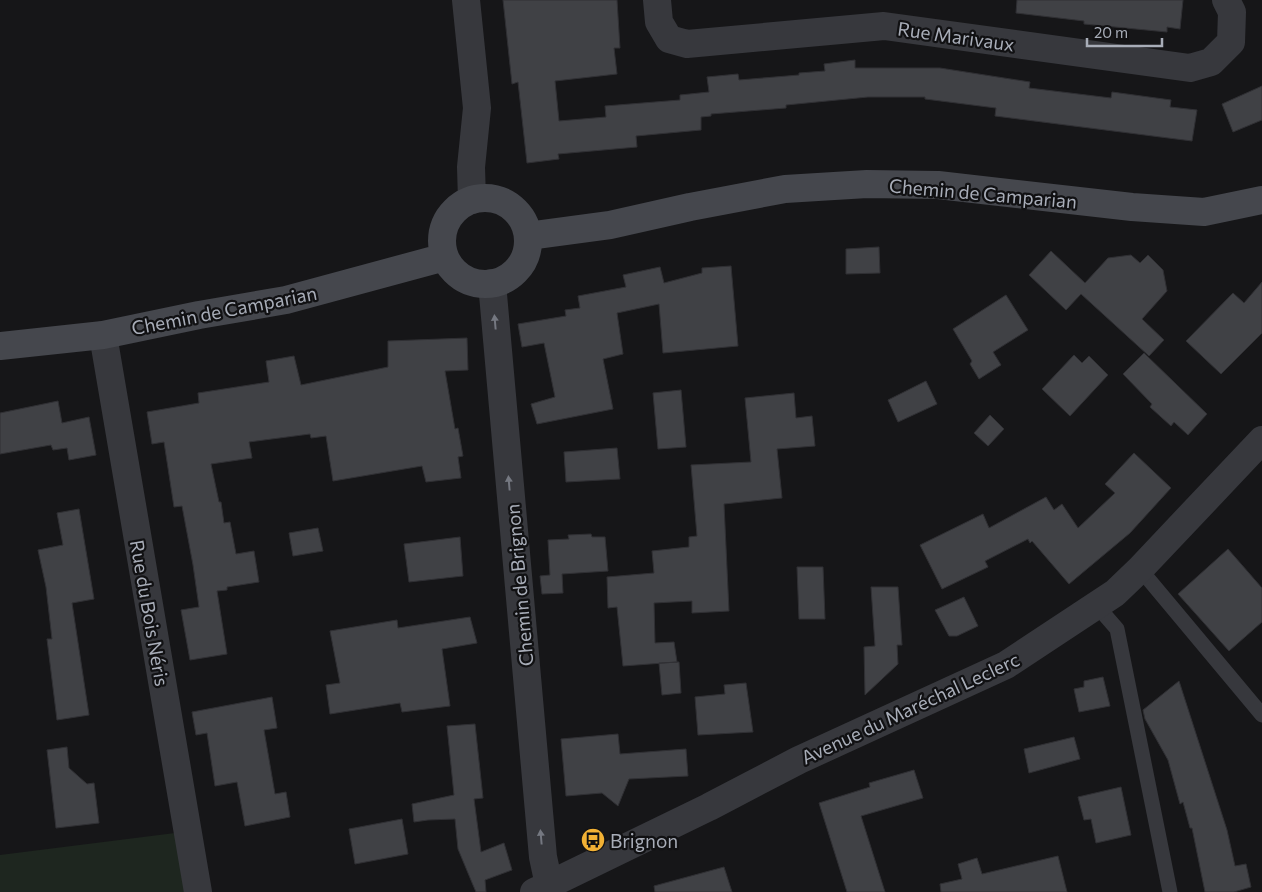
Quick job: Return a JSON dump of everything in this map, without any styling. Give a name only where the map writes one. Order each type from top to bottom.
[{"type":"main road","name":"Chemin de Camparian","points":[[528,236],[610,225],[690,207],[785,189],[867,184],[938,185],[1122,206],[1204,212],[1262,200]]},
{"type":"main road","points":[[484,198],[497,199],[518,213],[525,224],[528,236],[528,249],[523,262],[515,272],[492,284],[477,283],[464,278],[452,269],[445,257],[442,243],[444,229],[449,216],[459,206],[472,200],[484,198]]},
{"type":"main road","name":"Chemin de Camparian","points":[[0,346],[103,335],[199,315],[286,300],[445,257]]},
{"type":"street","points":[[466,0],[477,108],[471,167],[472,200]]},
{"type":"street","name":"Rue Marivaux","points":[[657,0],[659,22],[669,38],[687,44],[884,26],[1190,68],[1212,62],[1231,42],[1232,12],[1226,0]]},
{"type":"street","name":"Chemin de Brignon","points":[[492,284],[543,857],[542,888]]},
{"type":"street","name":"Rue du Bois Néris","points":[[103,335],[198,892]]},
{"type":"street","name":"Avenue du Maréchal Leclerc","points":[[542,888],[701,811],[799,760],[1006,665],[1115,593],[1262,440]]},
{"type":"lane","points":[[1140,569],[1262,715]]},
{"type":"lane","points":[[1097,606],[1118,629],[1170,892]]},
{"type":"shaded area","points":[[175,833],[185,892],[0,892],[0,855]]},
{"type":"building","points":[[503,0],[617,0],[620,48],[614,48],[617,74],[555,81],[559,121],[606,117],[605,106],[680,100],[680,95],[709,92],[707,77],[738,74],[739,80],[799,75],[799,73],[825,71],[824,64],[855,60],[855,68],[940,68],[1030,82],[1029,88],[1111,98],[1112,92],[1171,100],[1170,107],[1197,110],[1192,141],[995,116],[996,108],[925,99],[925,97],[868,97],[786,105],[786,108],[711,114],[711,116],[701,117],[701,130],[636,136],[637,147],[558,154],[559,159],[527,163],[518,82],[512,84]]},
{"type":"building","points":[[1017,0],[1183,0],[1180,29],[1167,27],[1167,32],[1084,24],[1084,21],[1016,13]]},
{"type":"building","points":[[1262,86],[1262,120],[1233,132],[1222,104]]},
{"type":"building","points":[[879,247],[880,273],[846,274],[846,249]]},
{"type":"building","points":[[1051,251],[1085,283],[1108,258],[1131,255],[1140,263],[1148,255],[1163,270],[1167,291],[1142,319],[1164,340],[1149,356],[1081,294],[1066,310],[1029,275]]},
{"type":"building","points":[[731,266],[738,346],[663,353],[659,304],[617,313],[623,354],[603,359],[613,409],[537,424],[531,404],[555,397],[544,343],[522,347],[518,324],[566,316],[565,310],[580,308],[578,296],[626,287],[623,275],[660,267],[664,283],[702,273],[702,268]]},
{"type":"building","points":[[1262,282],[1262,333],[1221,374],[1186,341],[1233,293],[1244,303]]},
{"type":"building","points":[[1006,295],[1028,330],[993,352],[1001,365],[979,379],[970,364],[972,361],[953,329]]},
{"type":"building","points":[[467,338],[468,370],[445,371],[455,429],[458,428],[463,456],[458,457],[461,478],[426,482],[422,466],[333,481],[326,436],[311,438],[310,434],[249,442],[252,458],[211,464],[219,502],[221,502],[224,523],[230,522],[236,554],[254,551],[259,582],[227,587],[227,590],[217,591],[227,654],[190,660],[181,610],[199,607],[193,565],[182,506],[174,507],[164,442],[152,444],[147,412],[199,403],[198,393],[269,382],[266,361],[294,356],[301,385],[388,367],[388,341]]},
{"type":"building","points":[[1144,353],[1207,414],[1188,435],[1174,422],[1171,426],[1150,407],[1152,404],[1123,374]]},
{"type":"building","points":[[1074,355],[1082,363],[1089,356],[1108,375],[1070,416],[1042,389]]},
{"type":"building","points":[[926,381],[937,404],[898,422],[888,400]]},
{"type":"building","points":[[681,390],[686,447],[658,449],[653,393]]},
{"type":"building","points":[[794,393],[796,418],[812,416],[815,446],[777,449],[782,498],[724,504],[729,611],[692,613],[692,601],[654,603],[655,643],[674,642],[677,662],[623,666],[617,607],[608,608],[607,577],[654,573],[652,551],[689,547],[689,537],[697,536],[691,465],[751,462],[745,398]]},
{"type":"building","points":[[58,401],[62,423],[89,417],[96,455],[69,460],[67,448],[53,450],[51,445],[0,454],[0,413]]},
{"type":"building","points":[[990,415],[1004,429],[988,446],[974,433]]},
{"type":"building","points":[[617,448],[620,479],[566,482],[564,452]]},
{"type":"building","points":[[1134,453],[1171,488],[1130,533],[1069,584],[1032,541],[1030,543],[1028,539],[985,561],[988,567],[942,589],[920,545],[983,514],[989,528],[1046,497],[1054,510],[1062,504],[1078,528],[1115,493],[1105,484]]},
{"type":"building","points":[[79,509],[94,599],[72,603],[89,715],[57,720],[47,639],[52,639],[46,587],[38,550],[63,545],[57,513]]},
{"type":"building","points":[[318,528],[323,551],[293,556],[289,533]]},
{"type":"building","points":[[591,534],[592,537],[605,537],[608,571],[562,574],[563,593],[542,594],[540,576],[550,575],[548,540],[569,539],[568,535]]},
{"type":"building","points":[[460,537],[463,576],[409,582],[404,544]]},
{"type":"building","points":[[1228,549],[1262,588],[1262,622],[1229,651],[1178,594]]},
{"type":"building","points":[[797,567],[823,567],[825,619],[799,619]]},
{"type":"building","points":[[871,587],[898,587],[902,645],[897,645],[898,664],[865,695],[864,647],[875,646]]},
{"type":"building","points":[[964,597],[978,626],[957,636],[949,636],[935,610]]},
{"type":"building","points":[[470,617],[477,643],[442,649],[450,706],[402,712],[400,703],[330,714],[326,685],[340,683],[330,631],[397,620],[398,628]]},
{"type":"building","points":[[679,662],[681,693],[662,695],[659,663]]},
{"type":"building","points":[[1103,677],[1110,706],[1079,712],[1074,689],[1084,687],[1084,681]]},
{"type":"building","points":[[1179,681],[1227,830],[1235,866],[1246,864],[1251,887],[1234,892],[1205,892],[1192,828],[1190,828],[1183,802],[1180,804],[1168,760],[1145,719],[1143,710]]},
{"type":"building","points":[[746,683],[753,732],[698,735],[695,697],[725,694],[724,685]]},
{"type":"building","points":[[272,697],[277,728],[264,730],[275,794],[286,792],[290,817],[245,826],[237,782],[215,786],[207,733],[196,735],[192,712]]},
{"type":"building","points":[[475,724],[483,798],[474,799],[481,852],[504,843],[512,870],[485,880],[486,892],[476,892],[473,885],[458,849],[455,819],[414,822],[412,804],[454,795],[447,726]]},
{"type":"building","points":[[618,734],[620,754],[686,749],[688,776],[629,779],[618,806],[602,793],[566,796],[561,739]]},
{"type":"building","points":[[1074,737],[1080,759],[1029,773],[1024,749]]},
{"type":"building","points":[[67,747],[69,768],[87,784],[94,783],[99,823],[56,828],[47,750]]},
{"type":"building","points":[[914,770],[923,798],[861,816],[885,892],[847,892],[819,803],[870,787],[869,783]]},
{"type":"building","points":[[1121,787],[1131,835],[1096,843],[1091,819],[1084,820],[1078,797]]},
{"type":"building","points":[[402,819],[408,854],[355,864],[349,829]]},
{"type":"building","points":[[1058,856],[1067,892],[941,892],[940,884],[962,879],[958,864],[977,858],[982,874]]},
{"type":"building","points":[[724,867],[732,892],[655,892],[654,886]]},
{"type":"place","name":"Brignon","points":[[593,840]]}]
